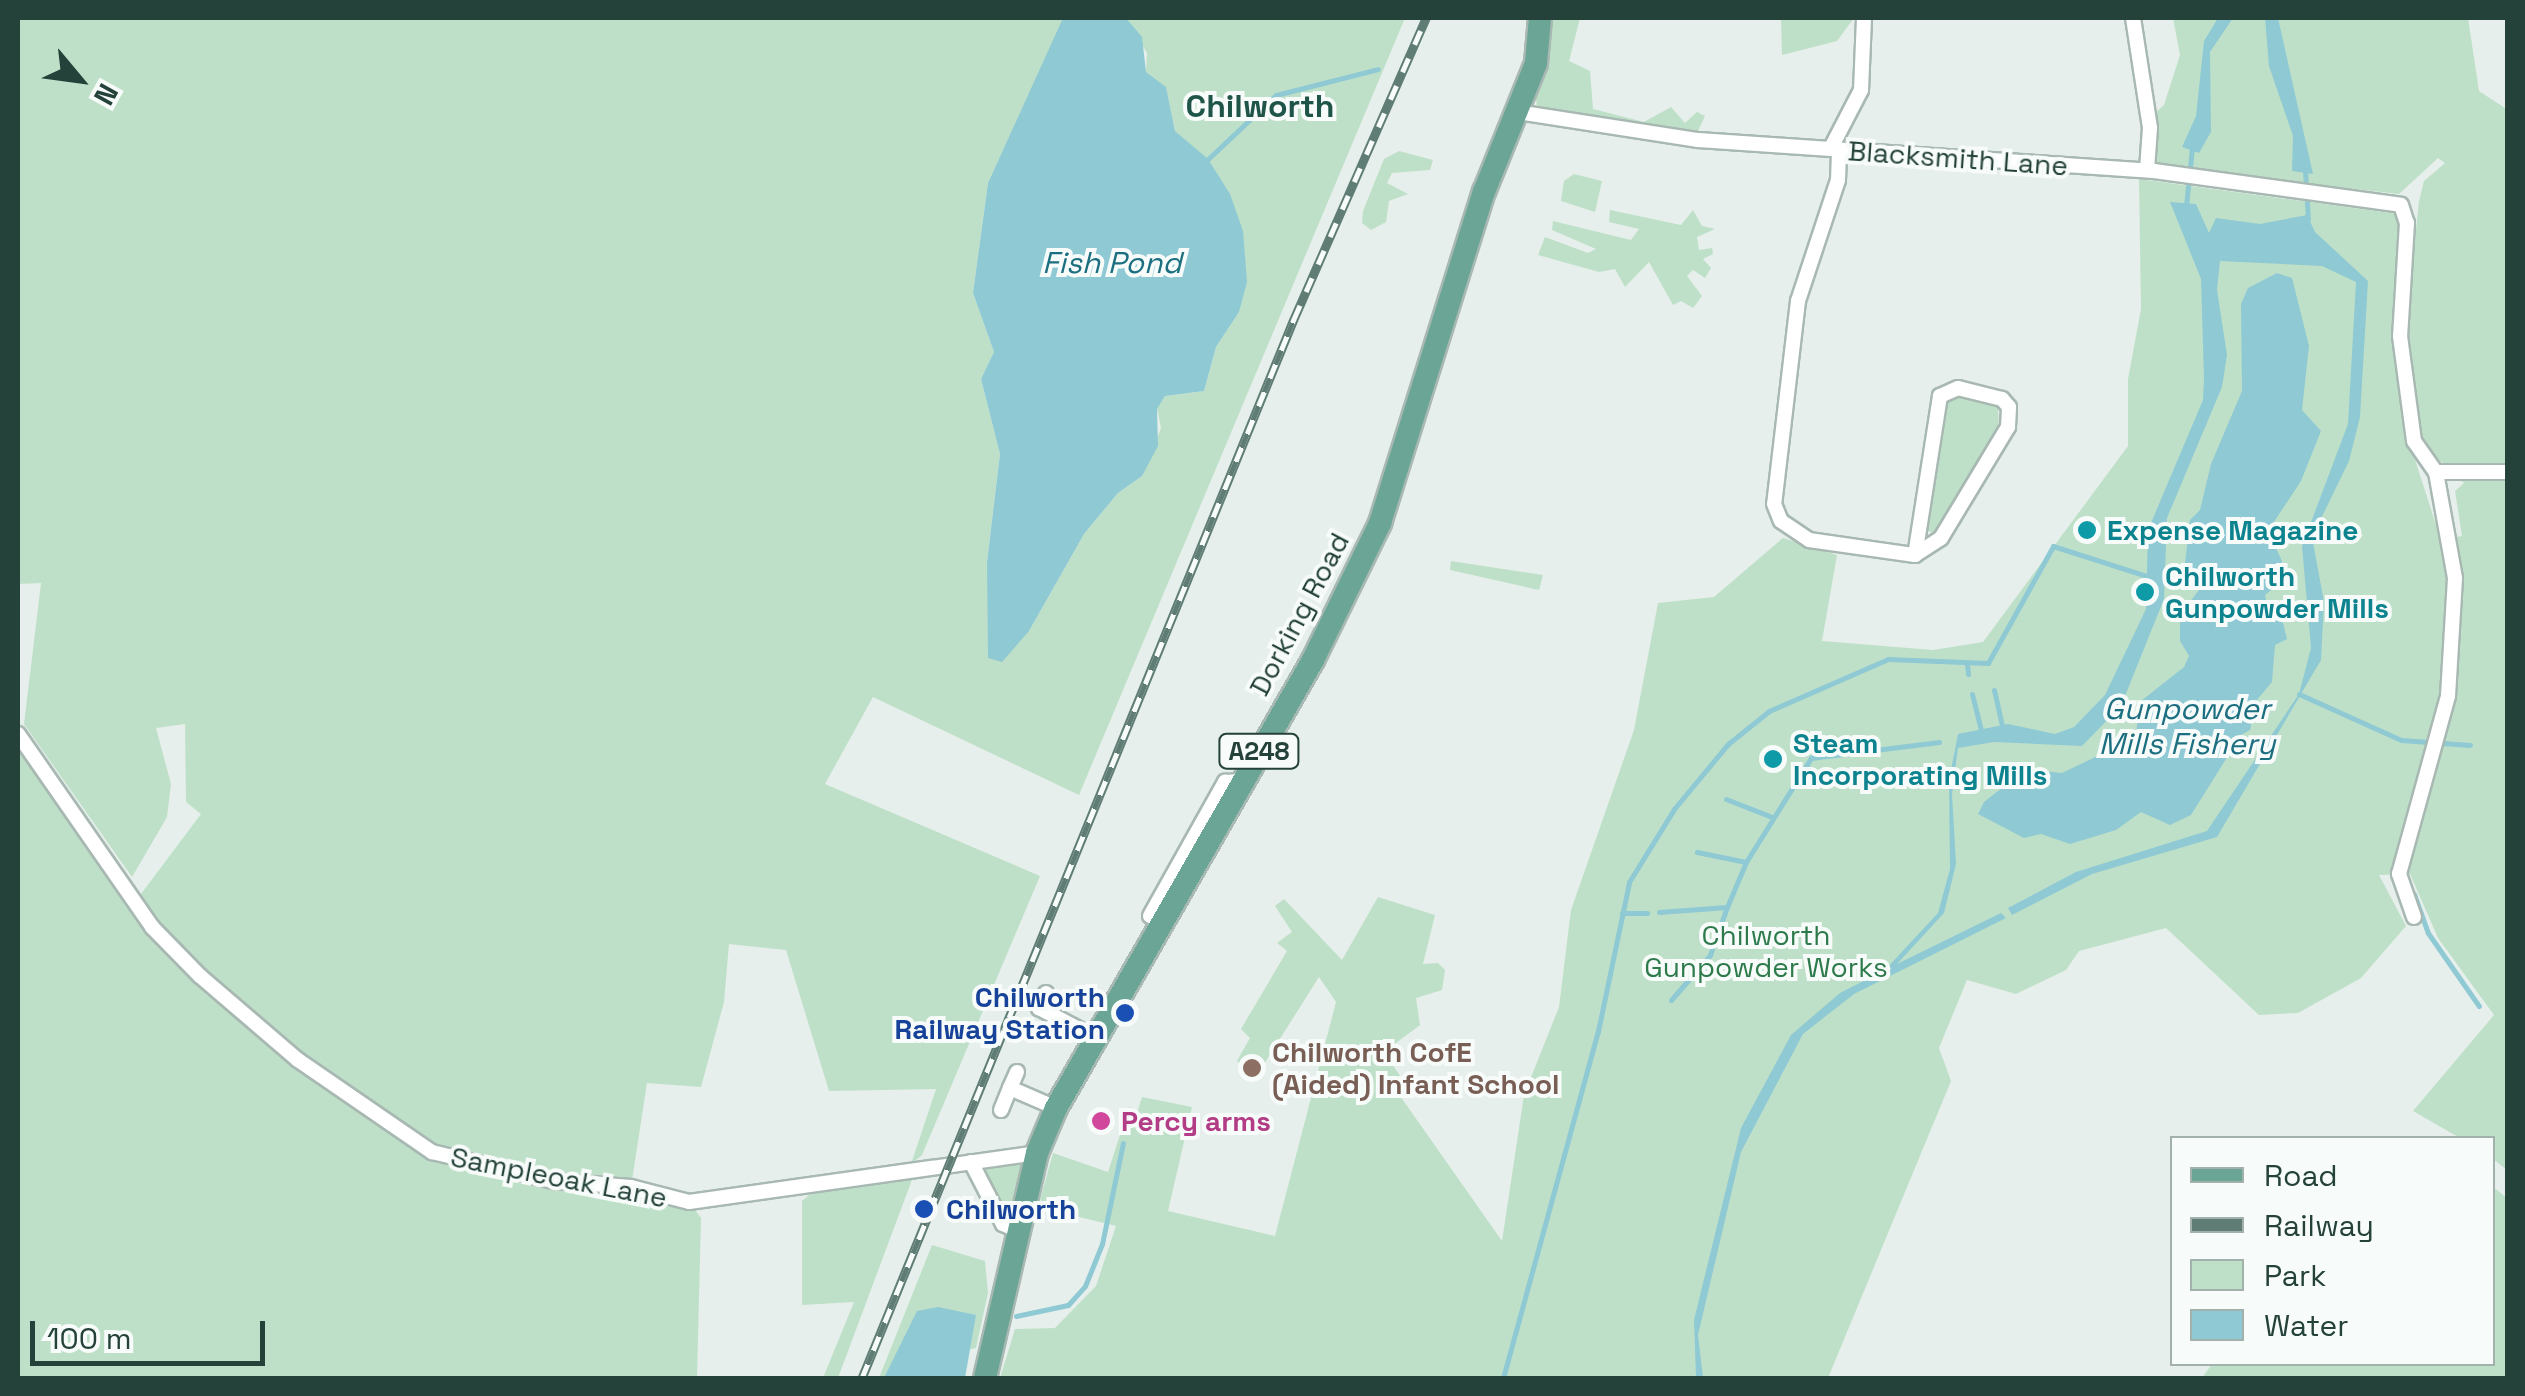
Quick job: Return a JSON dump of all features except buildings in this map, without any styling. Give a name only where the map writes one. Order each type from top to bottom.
[{"type":"main road","name":"Dorking Road","points":[[985,1378],[1037,1152],[1056,1108],[1189,859],[1242,780],[1313,660],[1380,522],[1484,192],[1536,64],[1540,18]]},
{"type":"street","points":[[1864,18],[1861,90],[1836,149],[1838,180],[1798,302],[1774,504],[1782,521],[1809,540],[1915,554],[1941,538],[2008,428],[2009,408],[2002,399],[1958,388],[1940,396],[1915,554]]},
{"type":"street","points":[[2133,18],[2150,128],[2148,170]]},
{"type":"street","name":"Blacksmith Lane","points":[[1517,112],[1698,140],[2148,170],[2401,206],[2407,216],[2400,336],[2406,416],[2424,460],[2436,472]]},
{"type":"street","points":[[2414,917],[2399,874],[2448,696],[2455,578],[2436,472],[2508,472]]},
{"type":"street","name":"Sampleoak Lane","points":[[18,734],[152,927],[200,976],[298,1060],[432,1152],[553,1181],[631,1187],[688,1202],[1037,1152]]},
{"type":"street","points":[[1150,916],[1189,859]]},
{"type":"street","points":[[1046,993],[1038,1012],[1094,1037]]},
{"type":"street","points":[[1001,1110],[1017,1072]]},
{"type":"street","points":[[1010,1088],[1056,1108]]},
{"type":"street","points":[[971,1162],[1004,1224],[1020,1232]]},
{"type":"green space","points":[[18,18],[1064,18],[988,183],[973,293],[994,352],[981,379],[1000,454],[987,561],[1029,631],[1084,534],[1118,493],[1142,476],[1161,428],[1157,408],[1165,396],[1204,391],[1216,347],[1239,312],[1207,159],[1175,131],[1166,88],[1146,72],[1147,53],[1126,18],[1405,18],[1079,795],[873,697],[825,784],[1040,876],[922,1155],[911,1164],[936,1089],[829,1091],[786,950],[729,944],[724,1002],[701,1087],[647,1083],[631,1187],[689,1202],[701,1218],[697,1378],[18,1378],[18,747],[144,931],[208,996],[222,989],[163,931],[141,894],[201,814],[186,802],[185,724],[156,728],[171,784],[167,817],[132,877],[24,724],[41,583],[18,584]]},
{"type":"green space","points":[[1543,18],[1580,18],[1569,61],[1590,71],[1593,109],[1644,122],[1671,107],[1685,123],[1697,112],[1705,116],[1696,135],[1538,114],[1535,92],[1550,31]]},
{"type":"green space","points":[[1781,18],[1854,18],[1837,41],[1782,55]]},
{"type":"green space","name":"Chilworth Gunpowder Works","points":[[2173,18],[2468,18],[2479,91],[2508,110],[2507,1170],[2495,1161],[2495,1136],[2457,1136],[2413,1111],[2494,1015],[2438,938],[2410,874],[2379,875],[2406,926],[2361,978],[2298,1013],[2259,1015],[2166,928],[2079,951],[2066,970],[2016,994],[1967,980],[1939,1048],[1951,1081],[1828,1378],[1000,1378],[1015,1329],[1055,1328],[1096,1286],[1116,1226],[1063,1213],[1040,1200],[1053,1153],[1108,1172],[1129,1107],[1138,1110],[1142,1097],[1192,1107],[1168,1211],[1275,1236],[1336,1002],[1319,977],[1264,1064],[1245,1069],[1237,1061],[1250,1038],[1241,1029],[1287,951],[1277,943],[1292,932],[1275,906],[1284,899],[1342,960],[1378,897],[1435,915],[1423,964],[1438,963],[1445,970],[1442,990],[1416,998],[1420,1025],[1384,1052],[1407,1086],[1398,1093],[1502,1241],[1524,1095],[1559,1007],[1571,910],[1634,730],[1658,603],[1714,597],[1783,538],[1837,555],[1822,641],[1933,650],[1983,642],[2128,446],[2128,379],[2141,309],[2139,179],[2398,214],[2402,419],[2436,525],[2444,539],[2462,536],[2455,491],[2464,483],[2430,451],[2415,422],[2405,335],[2419,201],[2424,181],[2445,163],[2438,158],[2399,194],[2155,166],[2153,115],[2164,105],[2180,55]]},
{"type":"green space","points":[[1399,151],[1433,160],[1430,170],[1392,173],[1387,183],[1408,194],[1389,201],[1386,222],[1371,230],[1362,223],[1363,211],[1384,159]]},
{"type":"green space","points":[[1574,174],[1602,181],[1595,212],[1561,201],[1564,181]]},
{"type":"green space","points":[[1610,210],[1681,225],[1693,210],[1702,226],[1715,229],[1697,237],[1699,250],[1712,248],[1713,254],[1703,259],[1711,268],[1705,278],[1693,270],[1687,276],[1702,296],[1693,308],[1681,301],[1673,305],[1649,262],[1625,287],[1615,269],[1599,272],[1538,255],[1545,237],[1588,253],[1596,249],[1552,230],[1553,221],[1631,240],[1639,229],[1609,222]]},
{"type":"green space","points":[[1954,396],[1987,399],[1998,408],[1999,428],[1934,533],[1927,531],[1942,406]]},
{"type":"green space","points":[[1451,561],[1543,575],[1539,590],[1450,570]]},
{"type":"green space","points":[[1037,1153],[1009,1231],[972,1169]]},
{"type":"green space","points":[[916,1169],[838,1378],[823,1378],[854,1302],[802,1305],[802,1201],[821,1185]]},
{"type":"green space","points":[[2495,1189],[2507,1198],[2507,1378],[2202,1378],[2211,1366],[2495,1366]]},
{"type":"green space","points":[[932,1245],[985,1261],[988,1293],[976,1348],[916,1362],[911,1378],[879,1378]]},
{"type":"water","name":"Fish Pond","points":[[1063,18],[1126,18],[1142,37],[1146,72],[1166,87],[1175,131],[1208,159],[1230,194],[1243,231],[1247,282],[1239,312],[1216,347],[1204,391],[1165,396],[1157,409],[1158,446],[1142,476],[1118,493],[1084,534],[1029,631],[1002,662],[988,658],[987,562],[1000,454],[981,379],[994,352],[973,293],[988,183]]},
{"type":"water","points":[[2218,18],[2233,18],[2210,52],[2211,132],[2199,153],[2182,147],[2196,116],[2204,41]]},
{"type":"water","points":[[2265,18],[2278,18],[2313,174],[2292,171],[2293,136],[2269,66]]},
{"type":"water","points":[[2170,202],[2196,204],[2209,233],[2216,218],[2260,224],[2307,215],[2315,232],[2368,281],[2360,417],[2349,461],[2312,537],[2324,602],[2321,660],[2217,837],[2092,874],[2012,915],[2008,908],[2076,872],[2207,831],[2299,694],[2311,648],[2302,546],[2348,424],[2356,282],[2322,266],[2220,261],[2217,290],[2227,355],[2222,387],[2167,518],[2164,599],[2121,706],[2082,746],[1994,742],[1958,748],[1952,794],[1956,864],[1944,913],[1897,964],[2001,913],[2006,918],[1854,994],[1803,1034],[1741,1152],[1698,1335],[1703,1378],[1696,1378],[1694,1320],[1741,1128],[1791,1035],[1840,993],[1885,970],[1938,913],[1950,869],[1949,780],[1958,734],[2008,724],[2055,734],[2074,727],[2105,695],[2146,609],[2148,530],[2203,400],[2201,279]]},
{"type":"water","name":"Gunpowder Mills Fishery","points":[[2277,273],[2292,278],[2309,346],[2302,410],[2321,431],[2301,481],[2268,531],[2282,561],[2275,587],[2265,595],[2270,617],[2283,623],[2287,639],[2275,645],[2272,682],[2256,701],[2250,730],[2241,735],[2191,815],[2170,825],[2141,812],[2116,830],[2070,844],[2041,834],[2024,838],[1978,814],[1984,802],[2026,769],[2062,773],[2135,738],[2141,701],[2184,667],[2189,656],[2180,641],[2180,615],[2199,590],[2184,572],[2190,520],[2200,510],[2211,464],[2242,391],[2241,304],[2248,288]]},
{"type":"water","points":[[938,1307],[976,1315],[965,1378],[884,1378],[917,1311]]},
{"type":"waterway","points":[[1208,159],[1276,95],[1378,69]]},
{"type":"waterway","points":[[2186,206],[2192,148]]},
{"type":"waterway","points":[[2305,170],[2308,219]]},
{"type":"waterway","points":[[1503,1378],[1598,1031],[1629,882],[1674,809],[1728,744],[1769,711],[1888,659],[1988,663],[2053,546],[2150,577]]},
{"type":"waterway","points":[[1967,664],[1968,674]]},
{"type":"waterway","points":[[1994,690],[2003,730]]},
{"type":"waterway","points":[[1972,694],[1981,730]]},
{"type":"waterway","points":[[2299,694],[2401,740],[2470,745]]},
{"type":"waterway","points":[[1659,912],[1727,907],[1746,862],[1811,758],[1939,742]]},
{"type":"waterway","points":[[1726,799],[1772,817]]},
{"type":"waterway","points":[[1697,852],[1746,862]]},
{"type":"waterway","points":[[2414,894],[2428,933],[2479,1006]]},
{"type":"waterway","points":[[1671,1000],[1710,955],[1727,907]]},
{"type":"waterway","points":[[1622,913],[1647,913]]},
{"type":"waterway","points":[[1016,1316],[1068,1305],[1085,1286],[1102,1244],[1123,1143]]},
{"type":"railway","points":[[862,1378],[1294,319],[1426,18]]},
{"type":"place","name":"Expense Magazine","points":[[2087,530]]},
{"type":"place","name":"Chilworth Gunpowder Mills","points":[[2145,592]]},
{"type":"place","name":"Steam Incorporating Mills","points":[[1773,759]]},
{"type":"place","name":"Chilworth Railway Station","points":[[1125,1013]]},
{"type":"place","name":"Chilworth CofE (Aided) Infant School","points":[[1252,1068]]},
{"type":"place","name":"Percy arms","points":[[1101,1121]]},
{"type":"place","name":"Chilworth","points":[[924,1209]]},
{"type":"district","name":"Chilworth","points":[[1260,106]]}]
